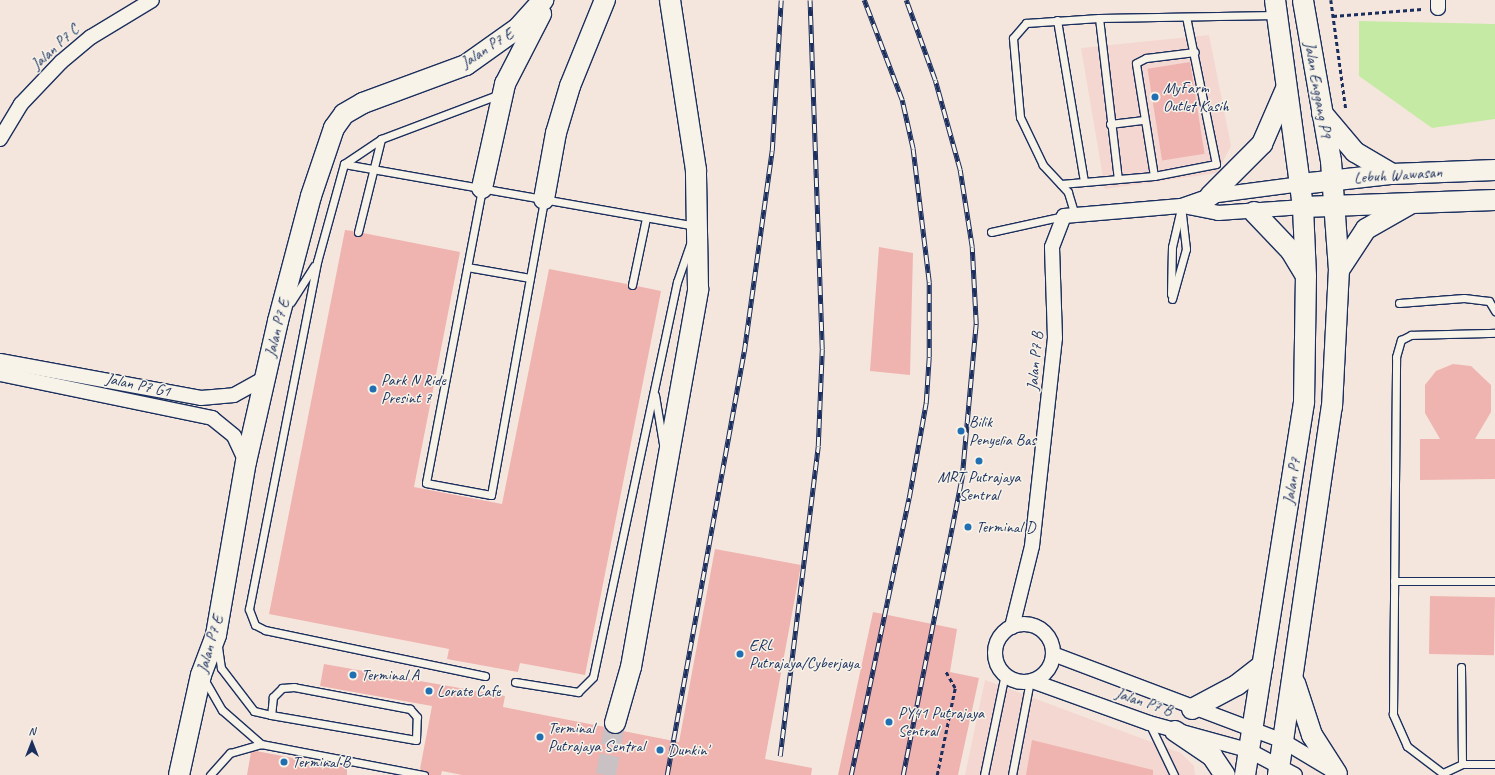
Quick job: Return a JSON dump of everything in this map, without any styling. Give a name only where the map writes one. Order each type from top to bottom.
[{"type":"main road","name":"Jalan P7 E","points":[[179,775],[201,675],[216,635],[246,462],[278,321],[311,196],[334,128],[344,114],[390,92],[466,64],[518,28],[543,0]]},
{"type":"main road","points":[[482,188],[502,94],[548,0]]},
{"type":"main road","points":[[544,200],[556,133],[570,86],[605,0]]},
{"type":"main road","points":[[615,722],[631,667],[666,460],[698,290],[696,170],[670,0]]},
{"type":"main road","name":"Jalan Enggang P9","points":[[1303,0],[1322,113],[1334,203]]},
{"type":"main road","name":"Jalan P7","points":[[1245,775],[1304,402],[1306,276],[1303,207],[1276,7]]},
{"type":"main road","points":[[1210,196],[1262,144],[1287,87]]},
{"type":"main road","points":[[1322,113],[1355,152],[1392,174]]},
{"type":"main road","name":"Lebuh Wawasan","points":[[1301,184],[1392,174],[1495,170]]},
{"type":"main road","name":"Lebuh Wawasan","points":[[1303,207],[1334,203],[1495,200]]},
{"type":"main road","points":[[1339,270],[1358,237],[1371,225],[1412,202]]},
{"type":"main road","name":"Jalan P7","points":[[1284,772],[1283,741],[1332,407],[1339,270],[1334,203]]},
{"type":"main road","points":[[1254,212],[1291,251],[1306,276]]},
{"type":"main road","points":[[1192,709],[1237,685],[1263,665]]},
{"type":"main road","points":[[1293,671],[1302,713],[1339,774]]},
{"type":"main road","points":[[1176,731],[1212,756],[1225,775]]},
{"type":"street","name":"Jalan P7 C","points":[[0,139],[22,104],[61,62],[91,37],[152,0]]},
{"type":"street","points":[[1181,206],[1210,196],[1301,184]]},
{"type":"street","points":[[1069,214],[1181,206],[1218,213],[1254,212],[1303,207]]},
{"type":"street","name":"Jalan P7 B","points":[[1069,214],[1052,248],[1055,338],[1032,546],[1012,627],[996,646],[996,658],[1005,674],[1016,681],[1031,681],[1149,723],[1248,750],[1284,772]]},
{"type":"street","name":"Jalan P7 G1","points":[[0,361],[201,398],[234,395],[265,378]]},
{"type":"street","name":"Jalan P7 G1","points":[[0,374],[212,418],[234,436],[246,462]]},
{"type":"street","points":[[1012,627],[1035,626],[1048,638],[1053,654],[1049,668],[1031,681]]},
{"type":"street","name":"Jalan P7 B","points":[[1053,654],[1192,709],[1283,741],[1339,774]]},
{"type":"lane","points":[[991,232],[1069,214],[1061,184],[1043,165],[1020,117],[1013,38],[1026,23],[1099,18],[1186,17],[1276,7]]},
{"type":"lane","points":[[1061,184],[1154,176],[1216,164],[1195,52],[1186,17]]},
{"type":"lane","points":[[1099,18],[1110,124],[1118,179]]},
{"type":"lane","points":[[1057,20],[1084,182]]},
{"type":"lane","points":[[1154,176],[1136,63],[1146,58],[1195,52]]},
{"type":"lane","points":[[485,676],[265,630],[255,625],[250,618],[248,609],[317,262],[344,164],[381,139],[502,94]]},
{"type":"lane","points":[[1110,124],[1144,120]]},
{"type":"lane","points":[[358,232],[372,169],[381,139]]},
{"type":"lane","points":[[344,164],[697,226],[677,282],[593,677],[578,692],[515,682]]},
{"type":"lane","points":[[482,188],[426,483],[491,495],[544,200]]},
{"type":"lane","points":[[1181,206],[1186,249],[1172,299],[1172,247],[1181,206]]},
{"type":"lane","points":[[632,285],[646,218]]},
{"type":"lane","points":[[278,321],[317,262]]},
{"type":"lane","points":[[467,267],[530,278]]},
{"type":"lane","points":[[1399,303],[1464,298],[1489,301],[1495,311]]},
{"type":"lane","points":[[1495,333],[1418,334],[1401,340],[1397,348],[1393,708],[1396,727],[1414,753],[1444,774],[1462,764],[1495,764]]},
{"type":"lane","points":[[654,391],[666,460]]},
{"type":"lane","points":[[1394,581],[1495,581]]},
{"type":"lane","points":[[216,635],[221,668],[245,704],[254,711],[271,715],[416,740],[417,716],[410,709],[294,687],[282,688],[273,697],[271,715]]},
{"type":"lane","points":[[1461,667],[1462,764]]},
{"type":"lane","points":[[984,775],[1005,674]]},
{"type":"lane","points":[[201,675],[222,710],[261,744]]},
{"type":"lane","points":[[1012,775],[1031,681]]},
{"type":"lane","points":[[1149,723],[1174,775]]},
{"type":"lane","points":[[210,775],[230,752],[261,744],[424,775]]},
{"type":"path","points":[[1331,0],[1348,118]]},
{"type":"path","points":[[1333,16],[1438,4]]},
{"type":"path","points":[[936,775],[955,688],[944,671]]},
{"type":"shaded area","name":"MyFarm Outlet Kasih","points":[[1209,35],[1231,146],[1217,173],[1105,189],[1081,48]]},
{"type":"shaded area","points":[[985,680],[1181,753],[1194,766],[1195,775],[965,775]]},
{"type":"green space","points":[[1359,21],[1495,24],[1495,119],[1432,128],[1359,76]]},
{"type":"building","points":[[1190,62],[1205,154],[1162,161],[1148,69]]},
{"type":"building","name":"Park N Ride Presint 7","points":[[345,230],[353,231],[357,237],[363,233],[460,252],[414,487],[502,504],[549,269],[627,284],[631,290],[637,286],[661,291],[585,675],[520,663],[518,672],[447,659],[449,649],[269,614]]},
{"type":"building","points":[[879,247],[913,253],[910,375],[870,371]]},
{"type":"building","points":[[1453,364],[1471,366],[1491,385],[1491,412],[1475,439],[1495,439],[1495,479],[1420,480],[1420,439],[1440,439],[1425,413],[1425,385],[1436,371]]},
{"type":"building","points":[[715,549],[801,565],[765,759],[812,768],[811,775],[462,775],[442,771],[441,775],[429,775],[420,769],[432,706],[320,686],[324,664],[505,696],[503,707],[605,727],[612,734],[623,731],[679,742]]},
{"type":"building","points":[[1430,596],[1495,597],[1494,655],[1429,654]]},
{"type":"building","name":"PY41 Putrajaya Sentral","points":[[873,612],[957,629],[950,672],[979,678],[958,775],[838,775]]},
{"type":"building","points":[[1032,740],[1153,770],[1153,775],[1026,775]]},
{"type":"building","name":"Terminal B","points":[[256,751],[347,768],[347,775],[247,775],[251,752]]},
{"type":"tunnel","points":[[606,775],[615,723]]},
{"type":"railway","points":[[667,775],[744,352],[772,151],[781,0]]},
{"type":"railway","points":[[780,756],[818,446],[822,349],[810,0]]},
{"type":"railway","points":[[851,775],[909,498],[926,403],[929,357],[929,282],[913,149],[902,100],[864,0]]},
{"type":"railway","points":[[903,775],[962,477],[976,324],[972,247],[960,170],[935,80],[906,0]]},
{"type":"place","name":"MyFarm Outlet Kasih","points":[[1155,97]]},
{"type":"place","name":"Park N Ride Presint 7","points":[[373,389]]},
{"type":"place","name":"Bilik Penyelia Bas","points":[[961,431]]},
{"type":"place","name":"MRT Putrajaya Sentral","points":[[979,461]]},
{"type":"place","name":"Terminal D","points":[[968,527]]},
{"type":"place","name":"ERL Putrajaya/Cyberjaya","points":[[740,654]]},
{"type":"place","name":"Terminal A","points":[[353,675]]},
{"type":"place","name":"Lorate Cafe","points":[[429,691]]},
{"type":"place","name":"PY41 Putrajaya Sentral","points":[[889,722]]},
{"type":"place","name":"Terminal Putrajaya Sentral","points":[[540,737]]},
{"type":"place","name":"Dunkin'","points":[[660,750]]},
{"type":"place","name":"Terminal B","points":[[284,762]]}]
